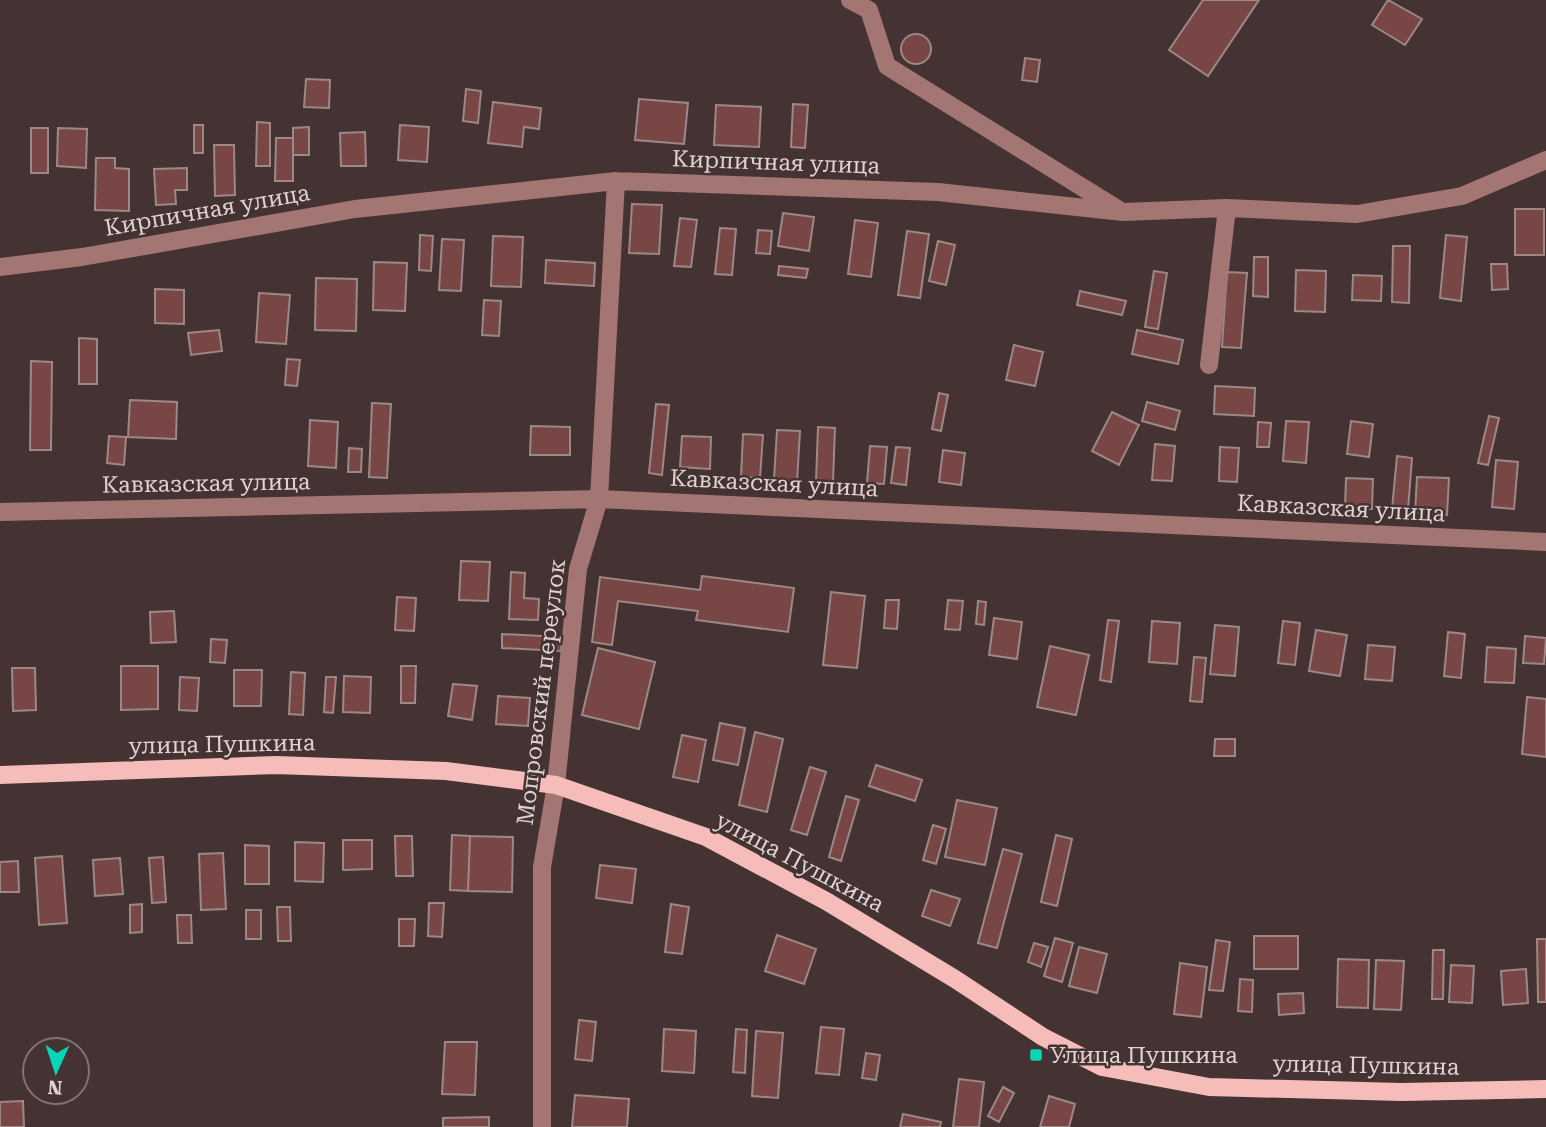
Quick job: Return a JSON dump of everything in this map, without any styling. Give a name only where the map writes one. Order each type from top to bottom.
[{"type":"main road","name":"улица Пушкина","points":[[0,775],[276,765],[446,771],[556,785],[706,837],[826,901],[955,979],[1043,1037],[1102,1067],[1209,1087],[1402,1092],[1546,1089]]},
{"type":"street","points":[[850,0],[869,10],[887,66],[1123,212]]},
{"type":"street","name":"Кирпичная улица","points":[[0,267],[82,257],[355,209],[616,181],[938,192],[1123,212],[1227,208],[1357,214],[1462,196],[1546,160]]},
{"type":"street","name":"Мопровский переулок","points":[[542,1127],[542,867],[556,785],[578,569],[599,499],[616,181]]},
{"type":"street","points":[[1209,365],[1227,208]]},
{"type":"street","name":"Кавказская улица","points":[[0,512],[599,499],[1546,542]]},
{"type":"building","points":[[1203,0],[1259,0],[1208,76],[1169,50]]},
{"type":"building","points":[[1388,0],[1422,19],[1405,45],[1372,25]]},
{"type":"building","points":[[916,34],[922,35],[930,43],[930,55],[922,63],[916,64],[910,63],[902,55],[901,49],[902,43],[910,35]]},
{"type":"building","points":[[1025,58],[1040,60],[1037,82],[1022,80]]},
{"type":"building","points":[[306,79],[330,80],[329,108],[304,107]]},
{"type":"building","points":[[466,89],[481,91],[478,123],[463,121]]},
{"type":"building","points":[[639,99],[688,103],[684,144],[635,140]]},
{"type":"building","points":[[493,102],[541,108],[539,129],[524,127],[522,147],[488,143]]},
{"type":"building","points":[[793,104],[808,105],[805,148],[791,147]]},
{"type":"building","points":[[716,105],[761,107],[759,147],[714,145]]},
{"type":"building","points":[[257,122],[270,123],[270,166],[256,166]]},
{"type":"building","points":[[194,125],[203,125],[203,153],[194,153]]},
{"type":"building","points":[[400,125],[429,127],[427,162],[398,160]]},
{"type":"building","points":[[309,127],[309,155],[293,155],[293,128]]},
{"type":"building","points":[[31,128],[48,128],[48,173],[31,173]]},
{"type":"building","points":[[58,128],[87,129],[86,168],[57,166]]},
{"type":"building","points":[[365,132],[366,166],[341,166],[340,133]]},
{"type":"building","points":[[276,138],[293,138],[293,181],[275,181]]},
{"type":"building","points":[[214,145],[234,145],[235,195],[215,196]]},
{"type":"building","points":[[96,158],[115,158],[115,168],[129,169],[129,211],[95,210]]},
{"type":"building","points":[[187,168],[187,190],[175,190],[176,204],[156,205],[154,169]]},
{"type":"building","points":[[632,204],[662,205],[659,254],[629,253]]},
{"type":"building","points":[[1515,209],[1544,209],[1544,255],[1515,255]]},
{"type":"building","points":[[783,213],[814,217],[809,251],[778,246]]},
{"type":"building","points":[[680,218],[697,220],[691,267],[674,266]]},
{"type":"building","points":[[855,220],[878,223],[871,277],[848,274]]},
{"type":"building","points":[[720,228],[736,229],[732,275],[715,274]]},
{"type":"building","points":[[758,230],[772,231],[770,254],[756,253]]},
{"type":"building","points":[[907,231],[929,234],[920,298],[898,295]]},
{"type":"building","points":[[420,235],[433,236],[431,271],[419,270]]},
{"type":"building","points":[[1446,235],[1467,237],[1461,301],[1440,298]]},
{"type":"building","points":[[493,236],[523,237],[521,287],[491,286]]},
{"type":"building","points":[[442,239],[464,240],[461,291],[439,290]]},
{"type":"building","points":[[938,241],[955,245],[946,285],[929,281]]},
{"type":"building","points":[[1393,246],[1410,246],[1409,303],[1392,302]]},
{"type":"building","points":[[1254,257],[1268,257],[1268,297],[1253,296]]},
{"type":"building","points":[[546,260],[595,263],[594,286],[545,283]]},
{"type":"building","points":[[374,262],[407,263],[405,311],[373,310]]},
{"type":"building","points":[[1491,264],[1507,264],[1508,289],[1492,290]]},
{"type":"building","points":[[779,266],[808,269],[806,278],[778,275]]},
{"type":"building","points":[[1296,270],[1326,271],[1325,312],[1295,311]]},
{"type":"building","points":[[1154,271],[1167,273],[1158,329],[1145,327]]},
{"type":"building","points":[[1227,272],[1247,273],[1241,348],[1222,347]]},
{"type":"building","points":[[1353,275],[1382,276],[1381,301],[1352,300]]},
{"type":"building","points":[[316,278],[357,279],[356,331],[315,330]]},
{"type":"building","points":[[155,289],[184,290],[184,324],[155,323]]},
{"type":"building","points":[[1080,291],[1126,301],[1122,315],[1077,305]]},
{"type":"building","points":[[259,293],[290,295],[286,344],[256,342]]},
{"type":"building","points":[[484,300],[501,301],[499,336],[482,335]]},
{"type":"building","points":[[219,330],[222,351],[191,355],[188,333]]},
{"type":"building","points":[[1137,330],[1183,340],[1178,364],[1132,354]]},
{"type":"building","points":[[79,338],[97,339],[97,384],[79,384]]},
{"type":"building","points":[[1014,345],[1043,352],[1035,386],[1006,380]]},
{"type":"building","points":[[287,359],[300,360],[297,386],[285,385]]},
{"type":"building","points":[[31,361],[52,362],[51,450],[30,450]]},
{"type":"building","points":[[1215,386],[1255,388],[1254,416],[1214,414]]},
{"type":"building","points":[[939,393],[948,395],[941,431],[932,429]]},
{"type":"building","points":[[130,400],[177,402],[176,439],[128,437]]},
{"type":"building","points":[[1147,402],[1180,411],[1175,430],[1142,421]]},
{"type":"building","points":[[372,403],[391,404],[387,478],[369,477]]},
{"type":"building","points":[[656,404],[669,405],[662,475],[649,473]]},
{"type":"building","points":[[1112,412],[1139,425],[1119,465],[1092,451]]},
{"type":"building","points":[[1489,416],[1499,418],[1488,465],[1478,463]]},
{"type":"building","points":[[310,420],[338,422],[336,468],[308,466]]},
{"type":"building","points":[[1286,421],[1309,422],[1306,463],[1283,461]]},
{"type":"building","points":[[1351,421],[1373,424],[1369,457],[1347,454]]},
{"type":"building","points":[[1258,422],[1271,423],[1269,447],[1257,447]]},
{"type":"building","points":[[531,426],[570,427],[570,455],[530,455]]},
{"type":"building","points":[[818,427],[835,428],[833,482],[816,481]]},
{"type":"building","points":[[777,430],[800,431],[797,482],[774,480]]},
{"type":"building","points":[[743,434],[763,435],[760,478],[741,477]]},
{"type":"building","points":[[109,436],[126,437],[124,465],[107,463]]},
{"type":"building","points":[[682,436],[711,437],[710,469],[680,467]]},
{"type":"building","points":[[1155,444],[1175,446],[1172,481],[1152,480]]},
{"type":"building","points":[[870,446],[887,447],[884,484],[867,483]]},
{"type":"building","points":[[896,447],[910,448],[906,485],[891,483]]},
{"type":"building","points":[[1220,447],[1239,448],[1237,482],[1219,481]]},
{"type":"building","points":[[349,448],[362,449],[361,472],[348,472]]},
{"type":"building","points":[[943,450],[965,453],[961,485],[939,482]]},
{"type":"building","points":[[1397,456],[1412,458],[1408,510],[1392,509]]},
{"type":"building","points":[[1496,460],[1518,462],[1514,509],[1492,507]]},
{"type":"building","points":[[1417,477],[1449,478],[1447,515],[1415,513]]},
{"type":"building","points":[[1346,478],[1373,479],[1372,509],[1345,508]]},
{"type":"building","points":[[461,561],[490,562],[488,601],[459,600]]},
{"type":"building","points":[[511,572],[525,573],[524,598],[539,599],[538,620],[509,619]]},
{"type":"building","points":[[702,576],[794,588],[788,632],[696,620],[698,611],[618,601],[612,645],[592,642],[600,577],[700,590]]},
{"type":"building","points":[[831,592],[865,596],[857,668],[823,665]]},
{"type":"building","points":[[397,597],[416,598],[414,631],[395,630]]},
{"type":"building","points":[[886,600],[899,600],[897,629],[884,628]]},
{"type":"building","points":[[948,600],[963,601],[960,630],[945,629]]},
{"type":"building","points":[[978,601],[986,602],[984,625],[976,624]]},
{"type":"building","points":[[174,611],[176,642],[151,643],[150,612]]},
{"type":"building","points":[[994,618],[1022,622],[1017,659],[989,655]]},
{"type":"building","points":[[1108,620],[1119,621],[1111,682],[1100,680]]},
{"type":"building","points":[[1152,621],[1180,623],[1177,664],[1149,662]]},
{"type":"building","points":[[1283,621],[1300,623],[1295,665],[1278,663]]},
{"type":"building","points":[[1215,625],[1239,627],[1235,676],[1210,674]]},
{"type":"building","points":[[1316,630],[1347,635],[1340,676],[1309,671]]},
{"type":"building","points":[[1448,632],[1465,634],[1461,678],[1444,676]]},
{"type":"building","points":[[502,634],[562,637],[561,651],[502,648]]},
{"type":"building","points":[[1525,636],[1546,638],[1544,664],[1523,663]]},
{"type":"building","points":[[211,639],[227,640],[225,663],[210,662]]},
{"type":"building","points":[[1368,645],[1395,647],[1392,681],[1365,679]]},
{"type":"building","points":[[1050,646],[1089,655],[1076,715],[1037,707]]},
{"type":"building","points":[[1487,647],[1516,649],[1514,683],[1485,682]]},
{"type":"building","points":[[598,648],[655,662],[639,729],[582,715]]},
{"type":"building","points":[[1194,657],[1206,658],[1202,702],[1190,701]]},
{"type":"building","points":[[121,666],[158,666],[158,709],[121,710]]},
{"type":"building","points":[[401,666],[416,666],[415,703],[401,703]]},
{"type":"building","points":[[12,668],[35,668],[36,710],[13,711]]},
{"type":"building","points":[[234,670],[262,670],[261,706],[234,706]]},
{"type":"building","points":[[291,672],[305,673],[303,715],[289,714]]},
{"type":"building","points":[[344,676],[371,677],[370,713],[343,712]]},
{"type":"building","points":[[180,677],[199,678],[197,711],[179,710]]},
{"type":"building","points":[[326,677],[336,677],[333,713],[324,712]]},
{"type":"building","points":[[453,684],[477,686],[472,720],[448,716]]},
{"type":"building","points":[[498,696],[530,698],[528,726],[496,724]]},
{"type":"building","points":[[1527,697],[1546,699],[1546,757],[1522,754]]},
{"type":"building","points":[[720,723],[745,728],[738,765],[713,760]]},
{"type":"building","points":[[755,732],[783,739],[767,812],[739,805]]},
{"type":"building","points":[[682,735],[706,740],[698,782],[673,777]]},
{"type":"building","points":[[1215,739],[1235,739],[1235,756],[1214,756]]},
{"type":"building","points":[[876,765],[922,780],[915,801],[869,786]]},
{"type":"building","points":[[810,767],[826,772],[807,835],[791,830]]},
{"type":"building","points":[[846,796],[859,800],[841,861],[829,857]]},
{"type":"building","points":[[957,800],[997,808],[985,865],[945,857]]},
{"type":"building","points":[[933,825],[946,829],[936,864],[923,860]]},
{"type":"building","points":[[452,835],[470,836],[468,891],[450,890]]},
{"type":"building","points":[[1056,835],[1072,839],[1057,906],[1041,902]]},
{"type":"building","points":[[395,836],[412,836],[413,876],[396,876]]},
{"type":"building","points":[[470,836],[513,837],[512,892],[468,891]]},
{"type":"building","points":[[343,840],[372,840],[372,869],[343,870]]},
{"type":"building","points":[[295,842],[324,843],[323,882],[295,881]]},
{"type":"building","points":[[245,845],[269,846],[269,884],[245,884]]},
{"type":"building","points":[[1003,849],[1022,854],[997,948],[978,943]]},
{"type":"building","points":[[223,853],[226,909],[201,910],[199,854]]},
{"type":"building","points":[[62,856],[67,923],[39,925],[35,858]]},
{"type":"building","points":[[163,857],[166,902],[152,903],[149,858]]},
{"type":"building","points":[[120,858],[123,894],[95,896],[93,860]]},
{"type":"building","points":[[18,861],[19,892],[0,892],[0,862]]},
{"type":"building","points":[[600,865],[636,869],[632,903],[596,898]]},
{"type":"building","points":[[931,890],[960,899],[950,926],[922,916]]},
{"type":"building","points":[[429,903],[444,903],[442,937],[428,936]]},
{"type":"building","points":[[142,904],[142,932],[130,933],[130,905]]},
{"type":"building","points":[[671,904],[689,907],[682,954],[665,952]]},
{"type":"building","points":[[277,907],[290,907],[291,941],[278,941]]},
{"type":"building","points":[[246,910],[261,910],[261,939],[246,939]]},
{"type":"building","points":[[177,915],[191,915],[192,943],[178,943]]},
{"type":"building","points":[[399,919],[415,919],[414,946],[399,946]]},
{"type":"building","points":[[777,935],[816,949],[804,984],[765,971]]},
{"type":"building","points":[[1254,936],[1298,936],[1298,969],[1254,969]]},
{"type":"building","points":[[1055,938],[1073,943],[1062,982],[1044,976]]},
{"type":"building","points":[[1537,939],[1546,939],[1546,1002],[1538,1002]]},
{"type":"building","points":[[1216,940],[1230,942],[1223,991],[1209,990]]},
{"type":"building","points":[[1034,943],[1048,947],[1041,967],[1028,962]]},
{"type":"building","points":[[1079,947],[1107,954],[1097,993],[1069,986]]},
{"type":"building","points":[[1433,950],[1444,950],[1443,999],[1432,999]]},
{"type":"building","points":[[1338,959],[1369,960],[1368,1008],[1337,1007]]},
{"type":"building","points":[[1376,960],[1404,961],[1401,1010],[1374,1009]]},
{"type":"building","points":[[1180,963],[1207,967],[1201,1017],[1174,1014]]},
{"type":"building","points":[[1451,965],[1474,966],[1472,1003],[1449,1002]]},
{"type":"building","points":[[1526,969],[1528,1003],[1503,1005],[1501,971]]},
{"type":"building","points":[[1240,979],[1253,980],[1252,1012],[1238,1011]]},
{"type":"building","points":[[1303,993],[1304,1013],[1279,1015],[1278,994]]},
{"type":"building","points":[[579,1020],[596,1022],[592,1061],[575,1059]]},
{"type":"building","points":[[821,1027],[844,1029],[839,1075],[816,1073]]},
{"type":"building","points":[[664,1029],[696,1031],[694,1073],[662,1071]]},
{"type":"building","points":[[736,1029],[747,1030],[745,1073],[733,1072]]},
{"type":"building","points":[[756,1031],[783,1033],[778,1098],[752,1096]]},
{"type":"building","points":[[445,1042],[477,1042],[475,1095],[442,1094]]},
{"type":"building","points":[[866,1053],[880,1055],[876,1080],[862,1078]]},
{"type":"building","points":[[959,1079],[984,1082],[979,1127],[953,1127]]},
{"type":"building","points":[[1003,1087],[1014,1093],[999,1122],[988,1116]]},
{"type":"building","points":[[575,1095],[629,1099],[627,1127],[572,1127]]},
{"type":"building","points":[[1049,1096],[1075,1104],[1069,1127],[1040,1127]]},
{"type":"building","points":[[21,1101],[24,1127],[0,1127],[0,1102]]},
{"type":"building","points":[[903,1114],[941,1122],[940,1127],[900,1127]]},
{"type":"building","points":[[489,1117],[489,1127],[443,1127],[443,1118]]},
{"type":"place","name":"Улица Пушкина","points":[[1036,1055]]}]
